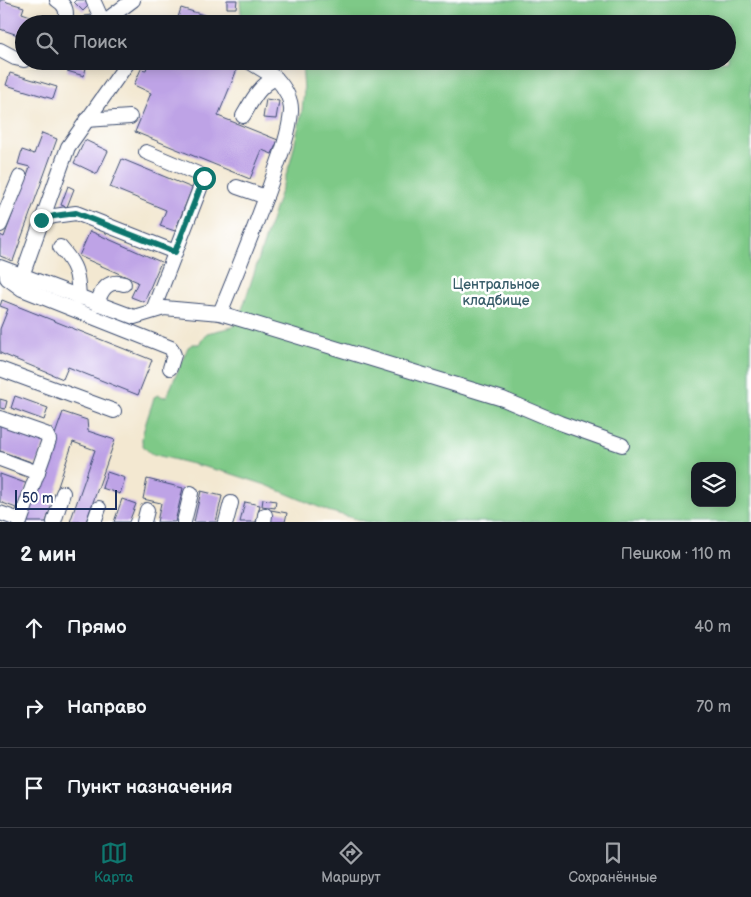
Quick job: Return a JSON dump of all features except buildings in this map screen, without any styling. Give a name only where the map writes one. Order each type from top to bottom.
[{"type":"street","points":[[57,0],[65,6],[67,15]]},
{"type":"street","points":[[93,0],[99,15]]},
{"type":"street","points":[[112,15],[131,0]]},
{"type":"street","points":[[0,50],[15,58]]},
{"type":"street","points":[[22,276],[68,147],[122,70]]},
{"type":"street","points":[[220,313],[266,197],[280,157],[291,111],[287,92],[276,78],[263,70]]},
{"type":"street","points":[[244,116],[266,82],[276,78]]},
{"type":"street","points":[[86,120],[130,117]]},
{"type":"street","points":[[146,152],[204,178],[153,310]]},
{"type":"street","points":[[0,225],[20,176]]},
{"type":"street","points":[[237,187],[266,197]]},
{"type":"street","points":[[41,220],[76,213],[175,252]]},
{"type":"street","points":[[60,247],[75,267],[78,276],[79,298]]},
{"type":"street","points":[[3,268],[134,317],[164,308],[220,313],[503,400],[622,445]]},
{"type":"street","points":[[3,268],[7,278],[22,289],[171,348],[174,355],[170,368]]},
{"type":"street","points":[[96,304],[106,286],[118,282],[124,284]]},
{"type":"street","points":[[0,369],[114,411]]},
{"type":"street","points":[[0,418],[46,434],[49,440],[20,521],[0,513]]},
{"type":"street","points":[[0,459],[38,473]]},
{"type":"street","points":[[54,522],[63,492]]},
{"type":"street","points":[[184,522],[190,493]]},
{"type":"street","points":[[226,522],[231,503]]},
{"type":"street","points":[[94,522],[98,508]]},
{"type":"green space","name":"Центральное кладбище","points":[[240,0],[751,0],[751,522],[367,522],[328,511],[266,485],[229,473],[152,454],[143,445],[142,437],[154,397],[158,395],[167,396],[188,347],[193,344],[199,344],[207,333],[233,327],[239,319],[291,160],[302,111],[304,90],[302,70],[736,70],[736,15],[242,15]]},
{"type":"route","points":[[41,220],[76,213],[175,252],[204,178]]}]
